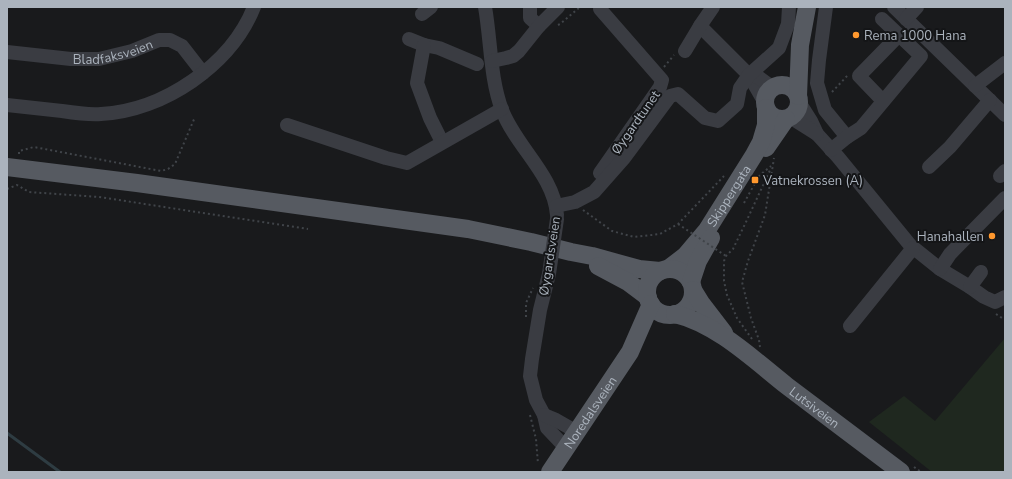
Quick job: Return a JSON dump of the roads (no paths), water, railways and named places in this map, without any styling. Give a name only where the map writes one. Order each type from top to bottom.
[{"type":"main road","points":[[793,108],[800,45],[807,7]]},
{"type":"main road","points":[[771,96],[784,86],[790,88],[795,91],[793,108],[780,119],[774,117],[771,96],[791,70],[800,45]]},
{"type":"main road","name":"Skippergata","points":[[664,270],[685,256],[707,230],[754,155],[761,142],[766,125],[771,96]]},
{"type":"main road","name":"Skippergata","points":[[692,286],[698,261],[712,236],[759,158],[793,108]]},
{"type":"main road","points":[[7,167],[137,183],[468,229],[592,256],[639,269],[676,270],[683,273],[692,286],[692,298],[689,305],[683,311],[672,314],[660,312],[628,282],[608,270],[571,252]]},
{"type":"main road","points":[[650,301],[648,287],[651,280],[664,270]]},
{"type":"main road","name":"Lutsiveien","points":[[692,286],[701,303],[729,340]]},
{"type":"main road","name":"Noredalsveien","points":[[550,472],[630,352],[650,301]]},
{"type":"main road","name":"Lutsiveien","points":[[672,314],[697,321],[729,340],[788,387],[902,472]]},
{"type":"main road","name":"Noredalsveien","points":[[630,352],[672,314]]},
{"type":"street","points":[[7,106],[90,114],[112,113],[148,104],[171,94],[203,73],[215,63],[244,28],[254,7]]},
{"type":"street","name":"Øygardsveien","points":[[485,7],[496,90],[502,109],[509,126],[517,139],[544,176],[557,213],[549,274],[540,310],[530,376],[536,400],[544,415],[547,428],[566,448]]},
{"type":"street","points":[[530,7],[530,18],[539,26]]},
{"type":"street","points":[[492,61],[513,56],[558,7]]},
{"type":"street","points":[[685,51],[713,7]]},
{"type":"street","points":[[557,213],[594,192],[624,158],[670,96],[678,94],[705,118],[718,121],[737,104],[740,88],[749,75],[779,48],[788,24],[789,7]]},
{"type":"street","points":[[826,7],[817,83],[825,110],[847,137]]},
{"type":"street","points":[[894,7],[1005,115]]},
{"type":"street","points":[[906,19],[917,7]]},
{"type":"street","name":"Øygardtunet","points":[[590,194],[593,185],[604,166],[660,87],[662,80],[600,9]]},
{"type":"street","points":[[831,150],[861,128],[921,56],[882,19]]},
{"type":"street","points":[[700,26],[749,75],[758,77],[771,96]]},
{"type":"street","points":[[883,101],[858,76],[899,35]]},
{"type":"street","points":[[409,39],[424,45],[439,48],[477,64]]},
{"type":"street","name":"Bladfaksveien","points":[[7,52],[71,59],[99,59],[132,51],[159,40],[170,40],[182,46],[203,73]]},
{"type":"street","points":[[424,45],[417,83],[430,118],[442,142]]},
{"type":"street","points":[[975,86],[1005,63]]},
{"type":"street","points":[[930,167],[950,147],[990,100]]},
{"type":"street","points":[[793,108],[831,150],[913,248],[940,269],[992,301],[998,301],[1005,297]]},
{"type":"street","points":[[287,125],[386,158],[407,163],[502,109]]},
{"type":"street","points":[[940,269],[950,254],[1005,198]]},
{"type":"street","points":[[850,326],[913,248]]},
{"type":"street","points":[[970,287],[981,272]]},
{"type":"street","points":[[544,415],[577,432]]},
{"type":"waterway","points":[[7,433],[60,472]]},
{"type":"place","name":"Rema 1000 Hana","points":[[856,35]]},
{"type":"place","name":"Vatnekrossen (A)","points":[[755,180]]},
{"type":"place","name":"Hanahallen","points":[[992,236]]}]
